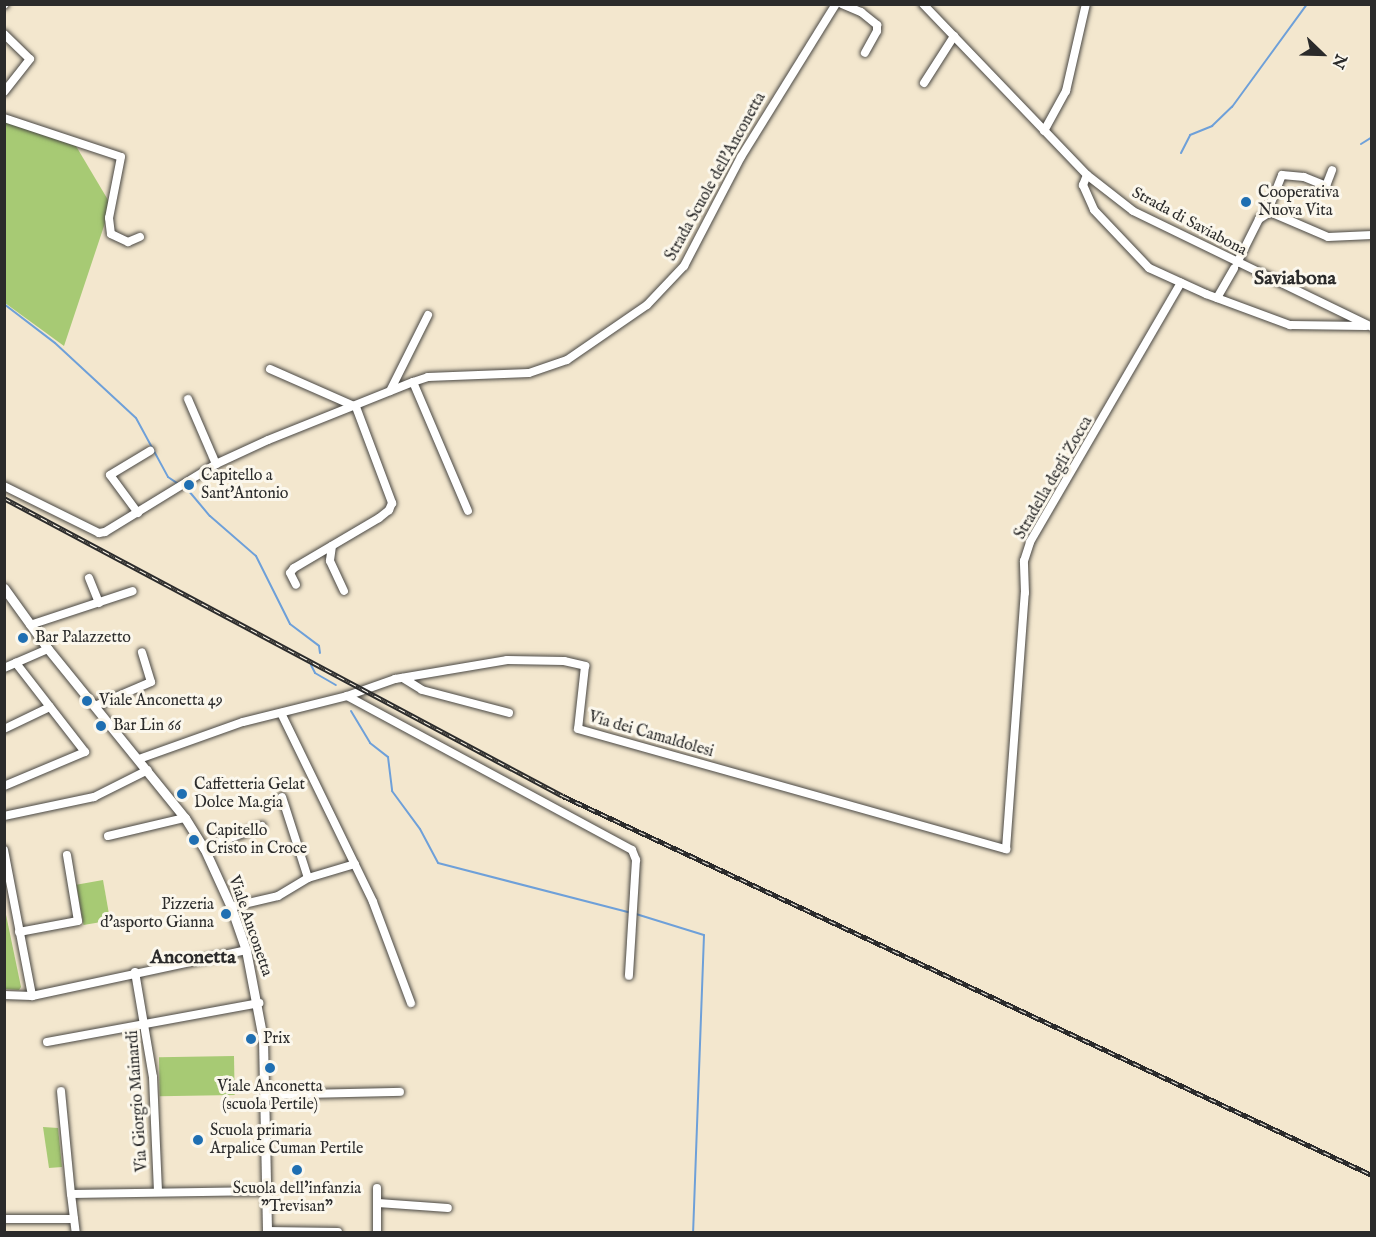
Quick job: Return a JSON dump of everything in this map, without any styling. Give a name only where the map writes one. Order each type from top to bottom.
[{"type":"main road","name":"Viale Anconetta","points":[[4,588],[48,649],[185,818],[204,848],[231,907],[246,950],[259,1003],[265,1095],[267,1232]]},
{"type":"street","name":"Strada Scuole dell'Anconetta","points":[[4,486],[99,533],[138,513],[216,464],[268,440],[356,407],[413,382],[428,377],[541,371],[567,360],[646,305],[684,266],[741,157],[836,4]]},
{"type":"street","points":[[842,4],[861,12],[877,25],[877,31],[865,53]]},
{"type":"street","points":[[933,14],[939,4]]},
{"type":"street","points":[[1044,131],[1066,91],[1086,4]]},
{"type":"street","name":"Strada di Saviabona","points":[[926,6],[1087,176],[1132,211],[1235,266],[1371,327]]},
{"type":"street","points":[[4,34],[30,59],[4,92]]},
{"type":"street","points":[[924,83],[954,36]]},
{"type":"street","points":[[4,118],[121,157],[109,218],[111,234],[128,242],[140,237]]},
{"type":"street","points":[[1217,298],[1259,219],[1267,213],[1282,175],[1304,177],[1326,186],[1332,170]]},
{"type":"street","points":[[1087,176],[1083,185],[1094,210],[1149,268],[1181,284],[1290,325],[1371,327]]},
{"type":"street","points":[[1267,213],[1328,237],[1371,235]]},
{"type":"street","name":"Stradella degli Zocca","points":[[884,814],[1005,849],[1027,552],[1181,284]]},
{"type":"street","points":[[390,392],[428,315]]},
{"type":"street","points":[[270,369],[356,407],[392,503],[389,510],[379,518],[294,568],[291,573],[296,585]]},
{"type":"street","points":[[413,382],[468,511]]},
{"type":"street","points":[[188,399],[216,464]]},
{"type":"street","points":[[138,513],[110,475],[150,451]]},
{"type":"street","points":[[332,546],[330,561],[344,591]]},
{"type":"street","points":[[89,578],[99,603]]},
{"type":"street","points":[[30,625],[133,591]]},
{"type":"street","points":[[4,668],[48,649]]},
{"type":"street","points":[[95,706],[151,681],[142,652]]},
{"type":"street","name":"Via dei Camaldolesi","points":[[139,759],[281,713],[347,696],[403,678],[507,660],[564,661],[585,666],[578,729],[884,814]]},
{"type":"street","points":[[4,786],[85,752],[16,663]]},
{"type":"street","points":[[403,678],[422,690],[509,713]]},
{"type":"street","points":[[347,696],[632,850],[636,860],[628,976]]},
{"type":"street","points":[[4,729],[50,707]]},
{"type":"street","points":[[281,713],[355,864],[411,1003]]},
{"type":"street","points":[[4,816],[94,796],[148,770]]},
{"type":"street","points":[[282,797],[308,878]]},
{"type":"street","points":[[108,836],[185,818]]},
{"type":"street","points":[[204,848],[262,826]]},
{"type":"street","points":[[4,850],[32,996]]},
{"type":"street","points":[[19,932],[78,921],[67,855]]},
{"type":"street","points":[[231,907],[278,896],[308,878],[355,864]]},
{"type":"street","points":[[4,888],[14,902]]},
{"type":"street","points":[[4,995],[32,996],[135,972],[246,950]]},
{"type":"street","name":"Via Giorgio Mainardi","points":[[135,972],[146,1023],[158,1192]]},
{"type":"street","points":[[47,1042],[259,1003]]},
{"type":"street","points":[[62,1091],[76,1233]]},
{"type":"street","points":[[265,1095],[400,1092]]},
{"type":"street","points":[[377,1188],[377,1233]]},
{"type":"street","points":[[71,1194],[267,1191]]},
{"type":"street","points":[[378,1203],[447,1208]]},
{"type":"street","points":[[4,1220],[74,1219]]},
{"type":"street","points":[[267,1232],[338,1233]]},
{"type":"green space","points":[[5,121],[76,146],[111,205],[64,346],[5,303]]},
{"type":"green space","points":[[103,880],[110,920],[84,925],[76,885]]},
{"type":"green space","points":[[4,905],[21,987],[19,990],[5,989]]},
{"type":"green space","points":[[234,1056],[235,1095],[160,1096],[159,1057]]},
{"type":"green space","points":[[43,1127],[58,1128],[62,1167],[49,1168]]},
{"type":"waterway","points":[[1181,153],[1190,135],[1212,126],[1232,107],[1307,4]]},
{"type":"waterway","points":[[1361,144],[1372,137]]},
{"type":"waterway","points":[[4,304],[55,343],[136,418],[168,477],[177,483]]},
{"type":"waterway","points":[[188,490],[210,516],[256,556],[290,624],[319,646],[320,653]]},
{"type":"waterway","points":[[311,665],[315,673],[336,685]]},
{"type":"waterway","points":[[351,711],[370,743],[388,757],[392,791],[420,829],[438,863],[631,913]]},
{"type":"waterway","points":[[636,914],[704,935],[693,1232]]},
{"type":"railway","points":[[4,498],[563,796],[1372,1175]]},
{"type":"place","name":"Cooperativa Nuova Vita","points":[[1246,202]]},
{"type":"place","name":"Capitello a Sant'Antonio","points":[[189,485]]},
{"type":"place","name":"Bar Palazzetto","points":[[23,638]]},
{"type":"place","name":"Viale Anconetta 49","points":[[87,701]]},
{"type":"place","name":"Bar Lin 66","points":[[101,726]]},
{"type":"place","name":"Caffetteria Gelat Dolce Ma.gia","points":[[182,794]]},
{"type":"place","name":"Capitello Cristo in Croce","points":[[194,840]]},
{"type":"place","name":"Pizzeria d'asporto Gianna","points":[[226,914]]},
{"type":"place","name":"Prix","points":[[251,1039]]},
{"type":"place","name":"Viale Anconetta (scuola Pertile)","points":[[270,1068]]},
{"type":"place","name":"Scuola primaria Arpalice Cuman Pertile","points":[[198,1140]]},
{"type":"place","name":"Scuola dell'infanzia \"Trevisan\"","points":[[297,1170]]},
{"type":"district","name":"Saviabona","points":[[1295,278]]},
{"type":"district","name":"Anconetta","points":[[193,957]]}]
